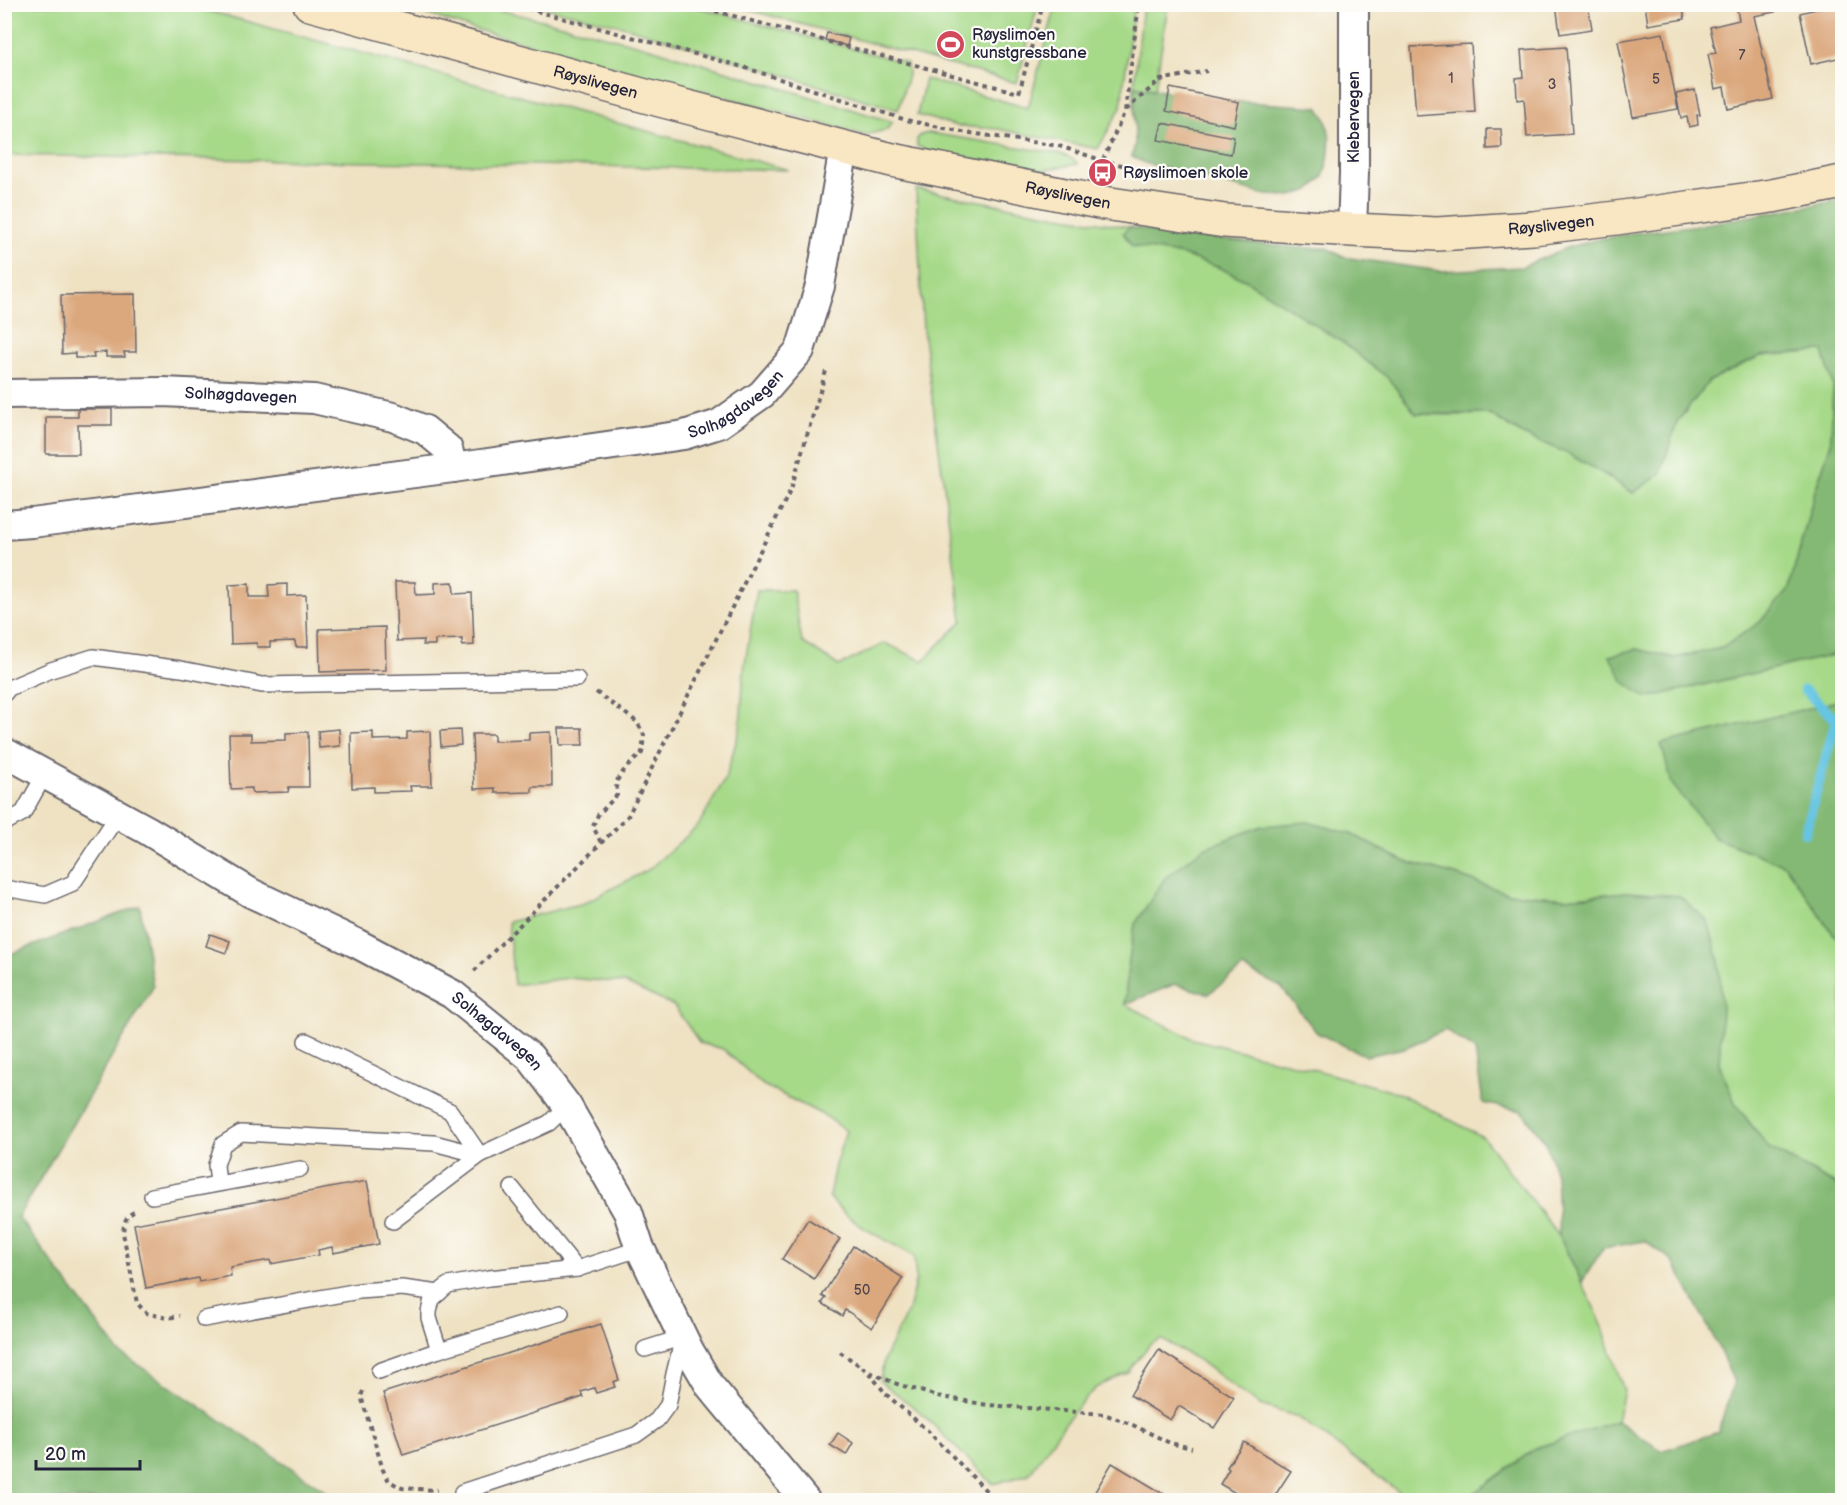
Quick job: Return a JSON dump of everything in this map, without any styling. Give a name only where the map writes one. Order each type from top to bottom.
[{"type":"street","name":"Røyslivegen","points":[[310,4],[660,100],[892,160],[1104,203],[1226,221],[1437,234],[1533,228],[1772,196],[1842,182]]},
{"type":"street","name":"Klebervegen","points":[[1352,230],[1354,4]]},
{"type":"street","name":"Solhøgdavegen","points":[[4,525],[453,468],[684,435],[719,424],[762,394],[800,350],[820,286],[844,148]]},
{"type":"street","name":"Solhøgdavegen","points":[[4,394],[163,392],[314,399],[393,417],[425,430],[448,449],[453,468]]},
{"type":"street","name":"Solhøgdavegen","points":[[4,752],[147,830],[251,892],[356,943],[452,994],[531,1057],[567,1106],[628,1212],[639,1246],[683,1337],[710,1386],[805,1500]]},
{"type":"lane","points":[[4,694],[9,688],[51,670],[93,657],[181,669],[262,685],[578,679]]},
{"type":"lane","points":[[4,823],[23,813],[45,774]]},
{"type":"lane","points":[[4,888],[45,895],[73,883],[118,815]]},
{"type":"lane","points":[[306,1041],[450,1111],[480,1155]]},
{"type":"lane","points":[[393,1221],[480,1155],[549,1123],[567,1106]]},
{"type":"lane","points":[[218,1183],[216,1165],[223,1144],[241,1133],[434,1143],[480,1155]]},
{"type":"lane","points":[[152,1196],[300,1169]]},
{"type":"lane","points":[[512,1188],[578,1269]]},
{"type":"lane","points":[[439,1350],[429,1318],[432,1299],[448,1285],[489,1278],[578,1269],[629,1252],[639,1246]]},
{"type":"lane","points":[[204,1318],[359,1291],[402,1288],[439,1293]]},
{"type":"lane","points":[[379,1371],[561,1313]]},
{"type":"lane","points":[[645,1349],[683,1337]]},
{"type":"lane","points":[[462,1492],[636,1435],[657,1419],[668,1405],[683,1337]]},
{"type":"path","points":[[510,4],[743,67],[906,120],[963,132],[1059,146],[1154,173]]},
{"type":"path","points":[[689,4],[1019,93],[1043,4]]},
{"type":"path","points":[[1104,160],[1125,111],[1139,4]]},
{"type":"path","points":[[1125,111],[1160,81],[1207,71]]},
{"type":"path","points":[[452,994],[628,816],[791,489],[827,366]]},
{"type":"path","points":[[578,679],[637,722],[644,735],[642,753],[625,769],[616,782],[617,795],[598,815],[593,826],[601,843]]},
{"type":"path","points":[[152,1196],[146,1206],[129,1214],[124,1223],[123,1233],[137,1303],[146,1312],[167,1318],[183,1315],[204,1318]]},
{"type":"path","points":[[840,1352],[869,1372],[897,1384],[937,1396],[987,1405],[1104,1414],[1136,1426],[1170,1443],[1192,1448]]},
{"type":"path","points":[[379,1371],[367,1382],[361,1396],[383,1470],[389,1481],[402,1488],[462,1492]]},
{"type":"path","points":[[869,1372],[887,1395],[929,1432],[995,1500]]},
{"type":"green space","points":[[183,4],[789,170],[5,155],[5,5]]},
{"type":"green space","points":[[414,5],[477,5],[555,23],[647,47],[893,122],[886,130],[865,135],[463,26],[414,10]]},
{"type":"green space","points":[[533,5],[689,5],[907,63],[908,75],[898,110],[627,27]]},
{"type":"green space","name":"Røyslimoen kunstgressbane","points":[[731,5],[1038,5],[1017,83]]},
{"type":"green space","points":[[1056,5],[1134,5],[1121,107],[1098,149],[998,129],[957,126],[917,115],[925,79],[1028,108]]},
{"type":"green space","points":[[1143,5],[1168,5],[1155,89],[1134,86]]},
{"type":"green space","points":[[1134,86],[1215,100],[1318,107],[1326,119],[1330,138],[1328,160],[1323,177],[1310,190],[1291,196],[1266,195],[1145,163],[1132,157],[1135,144]]},
{"type":"green space","points":[[929,133],[1062,154],[1078,164],[1035,171],[927,151],[917,146],[917,139]]},
{"type":"green space","points":[[916,189],[1130,227],[1123,233],[1132,246],[1183,255],[1220,268],[1247,281],[1342,342],[1388,378],[1416,414],[1490,414],[1523,435],[1565,452],[1633,493],[1660,474],[1677,422],[1709,381],[1760,356],[1823,350],[1833,385],[1831,443],[1815,491],[1789,589],[1760,622],[1722,648],[1675,658],[1636,649],[1610,656],[1646,698],[1842,653],[1842,700],[1661,744],[1715,838],[1785,865],[1842,943],[1842,1188],[1769,1148],[1736,1105],[1719,1064],[1721,1008],[1627,892],[1566,898],[1507,893],[1404,861],[1351,834],[1128,965],[1125,1004],[1193,1039],[1401,1094],[1483,1137],[1559,1236],[1601,1322],[1624,1391],[1617,1421],[1536,1448],[1465,1500],[1410,1500],[1298,1417],[1260,1405],[1200,1361],[1161,1339],[1150,1344],[1128,1372],[1096,1388],[1072,1413],[1029,1474],[993,1484],[920,1412],[880,1381],[884,1359],[908,1311],[916,1279],[914,1256],[857,1223],[846,1215],[829,1196],[835,1165],[846,1131],[827,1117],[763,1085],[723,1049],[700,1043],[674,1006],[625,983],[569,978],[514,985],[508,922],[584,903],[648,870],[698,826],[726,777],[740,728],[744,669],[757,590],[793,590],[802,642],[839,666],[885,643],[923,661],[962,621],[923,330]]},
{"type":"green space","points":[[1842,200],[1842,653],[1646,698],[1624,682],[1610,656],[1636,649],[1675,658],[1722,648],[1760,622],[1789,589],[1815,491],[1831,443],[1833,385],[1823,351],[1760,356],[1709,381],[1677,422],[1660,474],[1633,493],[1565,452],[1523,435],[1490,414],[1416,414],[1388,378],[1342,342],[1247,281],[1220,268],[1183,255],[1132,246],[1123,233],[1130,227],[1177,235],[1300,248],[1327,248],[1343,257],[1440,271],[1522,267],[1566,248],[1595,240],[1700,225]]},
{"type":"green space","points":[[1842,700],[1842,943],[1785,865],[1715,838],[1672,784],[1661,744]]},
{"type":"green space","points":[[1308,822],[1351,834],[1404,861],[1507,893],[1566,898],[1627,892],[1680,896],[1708,922],[1719,961],[1722,1008],[1719,1064],[1736,1105],[1769,1148],[1842,1188],[1842,1500],[1465,1500],[1536,1448],[1617,1421],[1662,1451],[1718,1432],[1734,1382],[1714,1338],[1672,1260],[1645,1241],[1603,1248],[1582,1282],[1559,1236],[1556,1175],[1546,1143],[1522,1111],[1483,1103],[1475,1050],[1445,1030],[1404,1048],[1366,1056],[1317,1033],[1281,987],[1243,968],[1208,994],[1175,984],[1125,1004],[1128,965],[1135,924],[1165,878],[1204,848],[1262,826]]},
{"type":"green space","points":[[140,906],[153,987],[18,1217],[119,1352],[339,1500],[5,1500],[5,956]]},
{"type":"building","points":[[1556,4],[1588,4],[1592,29],[1560,34]]},
{"type":"building","points":[[1645,4],[1682,4],[1685,19],[1648,25]]},
{"type":"building","points":[[1736,4],[1773,4],[1775,12],[1754,16],[1773,99],[1728,109],[1724,87],[1715,89],[1708,54],[1716,53],[1710,27],[1739,20]]},
{"type":"building","points":[[1842,4],[1842,57],[1811,64],[1800,13]]},
{"type":"building","points":[[827,33],[849,38],[847,46],[825,40]]},
{"type":"building","points":[[1663,33],[1678,109],[1633,117],[1618,41]]},
{"type":"building","points":[[1471,44],[1475,112],[1416,116],[1411,47]]},
{"type":"building","points":[[1566,47],[1572,134],[1527,137],[1524,99],[1517,100],[1516,78],[1523,77],[1521,50]]},
{"type":"building","points":[[1170,88],[1239,102],[1234,126],[1166,111]]},
{"type":"building","points":[[1695,90],[1700,115],[1697,115],[1698,125],[1689,127],[1687,117],[1681,118],[1676,94]]},
{"type":"building","points":[[1162,123],[1234,137],[1231,154],[1158,140]]},
{"type":"building","points":[[1487,129],[1501,129],[1502,148],[1487,149]]},
{"type":"building","points":[[135,294],[136,352],[124,352],[125,357],[106,357],[106,352],[93,353],[94,358],[75,358],[75,353],[62,354],[61,295]]},
{"type":"building","points":[[78,409],[112,409],[112,425],[78,425],[79,454],[46,454],[46,417],[78,417]]},
{"type":"building","points":[[395,582],[415,582],[416,595],[435,594],[435,583],[453,582],[454,594],[472,593],[474,645],[462,646],[462,639],[435,640],[435,645],[423,645],[423,640],[397,641]]},
{"type":"building","points":[[249,584],[249,597],[269,597],[268,585],[287,584],[287,596],[306,595],[308,647],[296,647],[295,641],[270,642],[270,647],[257,647],[257,643],[231,644],[229,585]]},
{"type":"building","points":[[385,627],[386,670],[320,672],[319,629]]},
{"type":"building","points":[[559,728],[582,728],[583,745],[560,745]]},
{"type":"building","points":[[339,729],[340,746],[319,748],[318,731]]},
{"type":"building","points":[[460,730],[461,745],[441,747],[440,731]]},
{"type":"building","points":[[430,731],[432,786],[410,786],[411,791],[374,792],[374,787],[352,788],[351,733],[373,732],[373,740],[407,739],[407,732]]},
{"type":"building","points":[[308,732],[309,787],[289,787],[288,792],[252,793],[252,788],[231,789],[229,734],[251,734],[251,741],[286,740],[286,733]]},
{"type":"building","points":[[551,732],[552,787],[532,787],[532,792],[495,793],[495,788],[474,789],[472,734],[494,734],[494,741],[529,740],[529,733]]},
{"type":"building","points":[[210,934],[230,941],[226,953],[206,946]]},
{"type":"building","points":[[367,1181],[379,1244],[333,1253],[332,1247],[318,1250],[319,1255],[271,1264],[270,1260],[230,1267],[231,1276],[199,1282],[198,1278],[146,1288],[134,1224]]},
{"type":"building","points":[[808,1219],[840,1239],[814,1279],[782,1259]]},
{"type":"building","points":[[853,1246],[903,1278],[872,1328],[845,1310],[842,1316],[822,1303],[826,1298],[822,1296]]},
{"type":"building","points":[[601,1324],[619,1380],[613,1382],[615,1387],[596,1393],[594,1388],[581,1392],[583,1397],[403,1455],[383,1393]]},
{"type":"building","points":[[1159,1350],[1234,1397],[1214,1428],[1179,1406],[1170,1420],[1130,1395]]},
{"type":"building","points":[[838,1433],[853,1443],[846,1455],[830,1445]]},
{"type":"building","points":[[1244,1442],[1291,1471],[1272,1500],[1247,1500],[1220,1484],[1229,1469],[1227,1467]]},
{"type":"building","points":[[1112,1463],[1169,1497],[1167,1500],[1090,1500]]},
{"type":"waterway","points":[[1804,690],[1842,725]]},
{"type":"waterway","points":[[1805,833],[1836,720],[1842,710]]},
{"type":"place","name":"Røyslimoen kunstgressbane","points":[[951,44]]},
{"type":"place","name":"Røyslimoen skole","points":[[1102,173]]}]
